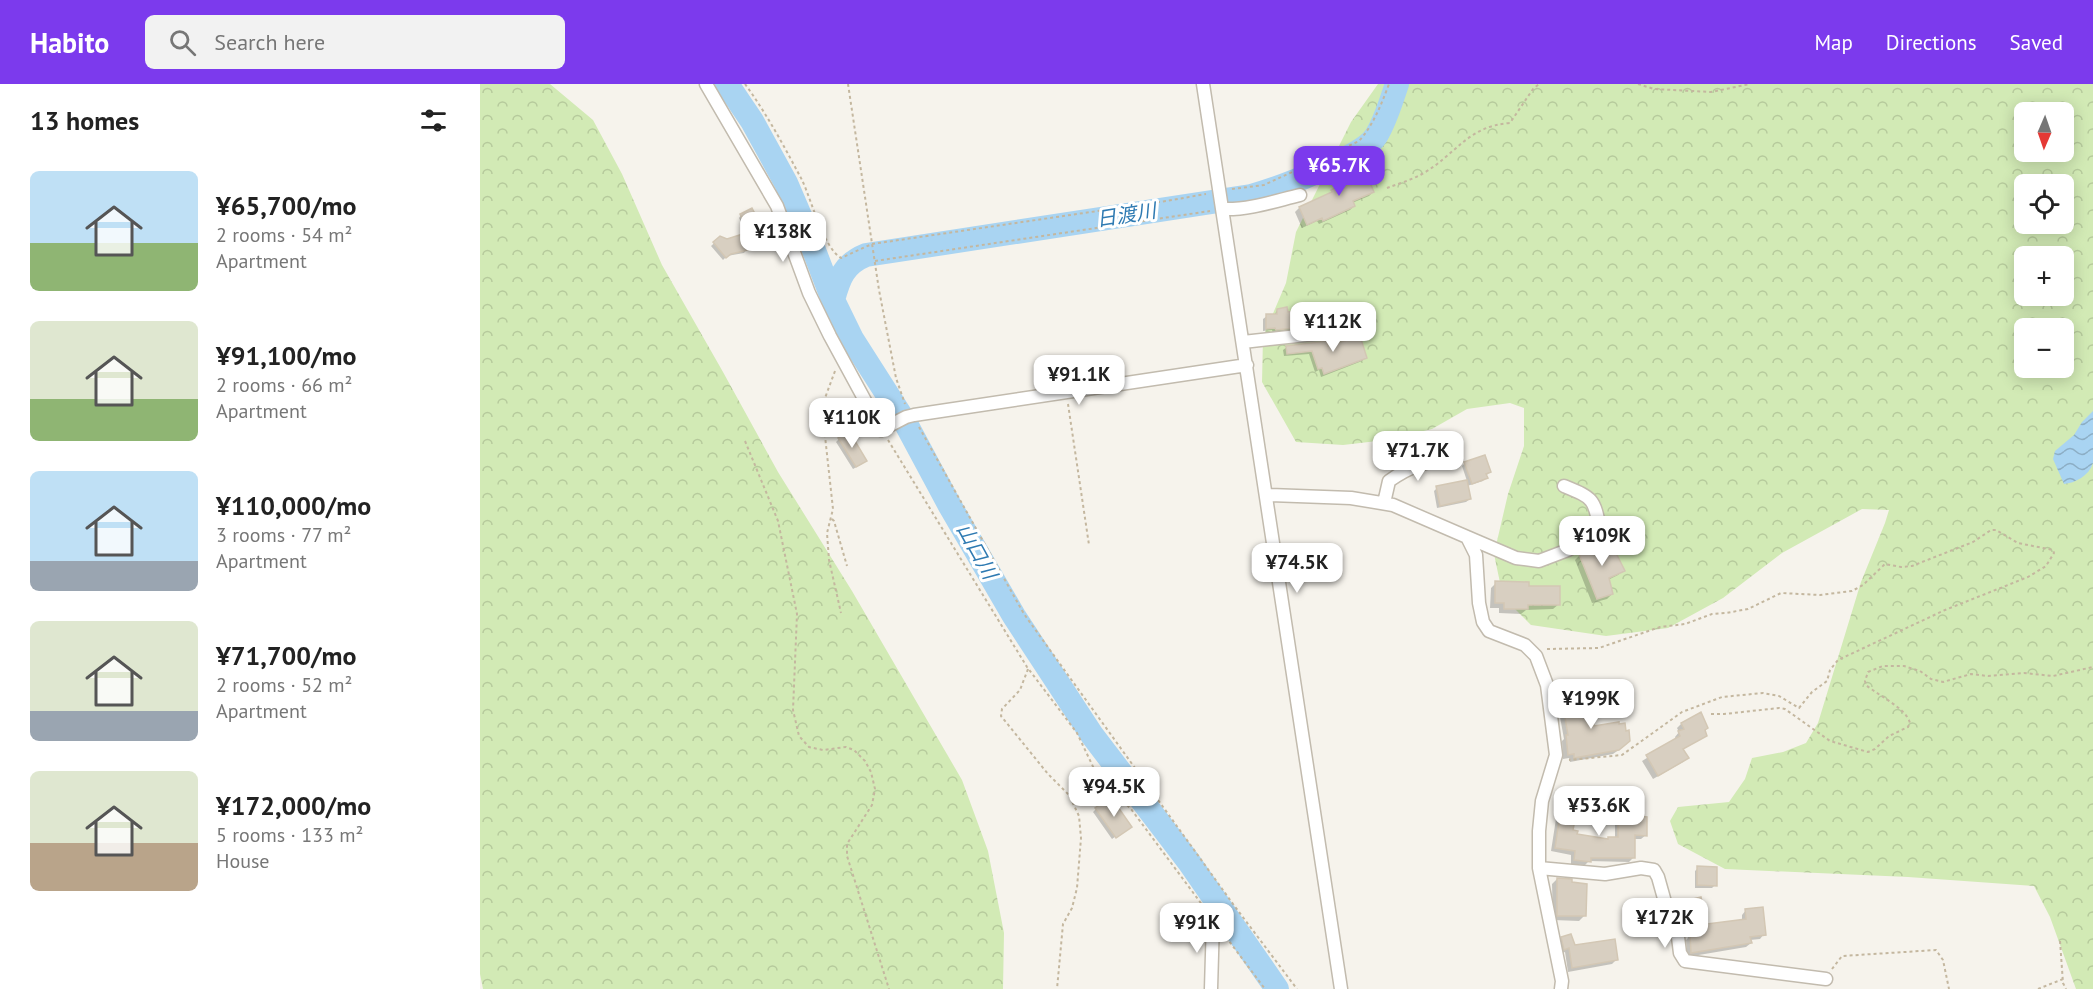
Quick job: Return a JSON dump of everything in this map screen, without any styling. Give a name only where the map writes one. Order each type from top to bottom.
[{"type":"street","points":[[706,84],[777,206],[809,293],[883,429],[910,416],[1246,365]]},
{"type":"street","points":[[1203,84],[1341,989]]},
{"type":"street","points":[[1222,200],[1236,210],[1300,195]]},
{"type":"street","points":[[1243,342],[1325,333]]},
{"type":"street","points":[[1384,503],[1389,481],[1403,471],[1439,459],[1453,459]]},
{"type":"street","points":[[1267,495],[1351,498],[1393,505],[1516,558],[1539,561],[1576,546],[1592,537],[1600,529],[1597,510],[1588,496],[1564,486]]},
{"type":"street","points":[[1467,537],[1476,555],[1479,603],[1483,622],[1489,631],[1530,649],[1536,656],[1547,686],[1556,755],[1542,801],[1539,868],[1562,981],[1561,989]]},
{"type":"street","points":[[1539,868],[1605,874],[1641,868],[1654,870],[1665,902],[1676,921],[1680,953],[1685,961],[1826,979]]},
{"type":"street","points":[[1211,989],[1213,920]]},
{"type":"path","points":[[745,84],[759,102],[801,180],[834,255],[841,258],[872,245],[1166,201],[1222,200]]},
{"type":"path","points":[[848,84],[874,259],[896,378],[910,416],[922,432],[1024,614],[1297,989]]},
{"type":"path","points":[[874,259],[1222,200],[1264,185],[1359,141],[1370,129],[1377,116],[1389,84]]},
{"type":"path","points":[[1387,188],[1421,175],[1484,128],[1510,123],[1533,89],[1539,84]]},
{"type":"path","points":[[1638,84],[1654,89],[1710,92],[1750,84]]},
{"type":"path","points":[[841,613],[829,560],[827,533],[833,509],[824,427],[828,416],[825,398],[831,378],[842,357]]},
{"type":"path","points":[[1066,393],[1089,545]]},
{"type":"path","points":[[883,429],[1028,668],[1077,733],[1097,775],[1131,809],[1265,989]]},
{"type":"path","points":[[745,441],[778,521],[797,614],[793,710],[799,736],[809,747],[823,750],[846,747],[854,750],[865,761],[871,772],[874,789],[872,805],[847,844],[847,856],[889,989]]},
{"type":"path","points":[[832,519],[847,566]]},
{"type":"path","points":[[1530,649],[1599,648],[1660,627],[1684,624],[1712,614],[1748,609],[1781,593],[1820,595],[1852,591],[1863,585],[1884,564],[1912,566],[1973,542],[1991,530],[1996,530],[2018,543],[2053,550],[2054,553],[2046,566],[2028,577],[1945,610],[1843,657],[1830,670],[1827,681],[1812,692],[1798,708],[1779,696],[1763,693],[1722,697],[1682,712],[1622,755],[1554,761]]},
{"type":"path","points":[[1711,714],[1785,709],[1830,741],[1868,752],[1875,749],[1889,736],[1908,727],[1910,723],[1902,710],[1866,685],[1868,672],[1882,666],[1911,667],[1931,679],[1943,682],[1971,674],[1988,676],[2024,673],[2054,676],[2093,667]]},
{"type":"path","points":[[1028,668],[1020,690],[1002,709],[1001,716],[1048,774],[1070,795],[1076,808],[1080,832],[1077,888],[1072,908],[1063,924],[1057,989]]},
{"type":"path","points":[[2060,941],[2066,989]]},
{"type":"path","points":[[1826,979],[1842,956],[1936,950],[1943,960],[1949,989]]},
{"type":"path","points":[[2038,989],[2063,979]]},
{"type":"green space","points":[[480,84],[550,84],[593,120],[622,174],[662,265],[778,472],[852,591],[962,780],[988,851],[1004,933],[1003,989],[483,989],[480,974]]},
{"type":"green space","points":[[1378,84],[2093,84],[2093,989],[2076,989],[2050,917],[2034,886],[1908,877],[1725,869],[1678,844],[1670,821],[1678,807],[1729,802],[1745,779],[1752,758],[1783,752],[1806,743],[1818,723],[1861,582],[1889,510],[1862,509],[1782,553],[1723,598],[1668,628],[1606,636],[1531,625],[1503,597],[1494,554],[1508,494],[1524,446],[1524,408],[1510,403],[1467,409],[1432,429],[1386,440],[1343,445],[1296,442],[1262,382],[1263,337],[1286,283],[1296,232],[1351,122]]},
{"type":"water","points":[[2093,411],[2093,463],[2081,478],[2064,484],[2053,459],[2055,451],[2074,435]]},
{"type":"building","points":[[1362,164],[1374,192],[1353,201],[1355,206],[1323,221],[1322,218],[1307,225],[1299,207],[1351,181],[1347,170]]},
{"type":"building","points":[[752,208],[760,223],[775,225],[779,234],[779,245],[748,247],[748,250],[731,254],[726,258],[713,242],[720,236],[727,239],[749,232],[740,214]]},
{"type":"building","points":[[1287,307],[1288,312],[1302,310],[1303,327],[1266,329],[1266,314],[1277,314],[1277,309]]},
{"type":"building","points":[[1360,336],[1367,358],[1324,374],[1322,368],[1318,369],[1312,351],[1287,354],[1286,346],[1327,341],[1328,346]]},
{"type":"building","points":[[849,431],[867,461],[856,467],[838,438]]},
{"type":"building","points":[[1485,455],[1491,472],[1486,474],[1488,478],[1472,484],[1464,462]]},
{"type":"building","points":[[1467,480],[1471,499],[1440,506],[1436,486]]},
{"type":"building","points":[[1608,537],[1625,571],[1609,578],[1613,594],[1597,599],[1579,554]]},
{"type":"building","points":[[1495,581],[1529,582],[1529,586],[1560,586],[1560,605],[1528,605],[1528,609],[1504,609],[1504,603],[1495,603]]},
{"type":"building","points":[[1589,695],[1594,726],[1625,723],[1626,731],[1629,730],[1630,741],[1619,750],[1574,758],[1574,754],[1568,755],[1566,735],[1568,735],[1562,700]]},
{"type":"building","points":[[1701,712],[1708,728],[1705,730],[1707,736],[1683,749],[1689,758],[1658,776],[1646,755],[1680,736],[1678,731],[1684,729],[1681,723]]},
{"type":"building","points":[[1111,797],[1132,827],[1116,838],[1095,808]]},
{"type":"building","points":[[1562,801],[1578,804],[1573,830],[1578,831],[1577,834],[1608,839],[1608,837],[1618,837],[1618,817],[1632,817],[1632,815],[1647,817],[1647,836],[1635,835],[1635,858],[1591,858],[1591,862],[1574,860],[1575,851],[1555,848]]},
{"type":"building","points":[[1697,866],[1717,867],[1717,886],[1697,885]]},
{"type":"building","points":[[1557,878],[1572,879],[1572,882],[1587,884],[1586,916],[1557,916]]},
{"type":"building","points":[[1701,897],[1707,924],[1746,919],[1745,909],[1763,907],[1766,935],[1750,937],[1752,943],[1691,953],[1690,934],[1692,934],[1685,901]]},
{"type":"building","points":[[1571,934],[1575,945],[1615,939],[1618,960],[1572,968],[1569,948],[1564,950],[1561,937]]},
{"type":"waterway","name":"山口川","points":[[727,84],[752,121],[786,183],[833,300],[852,339],[905,422],[950,506],[1014,616],[1092,735],[1189,862],[1277,989]]},
{"type":"waterway","name":"日渡川","points":[[833,300],[847,267],[866,255],[1251,196],[1280,187],[1338,162],[1368,144],[1383,124],[1397,84]]}]
